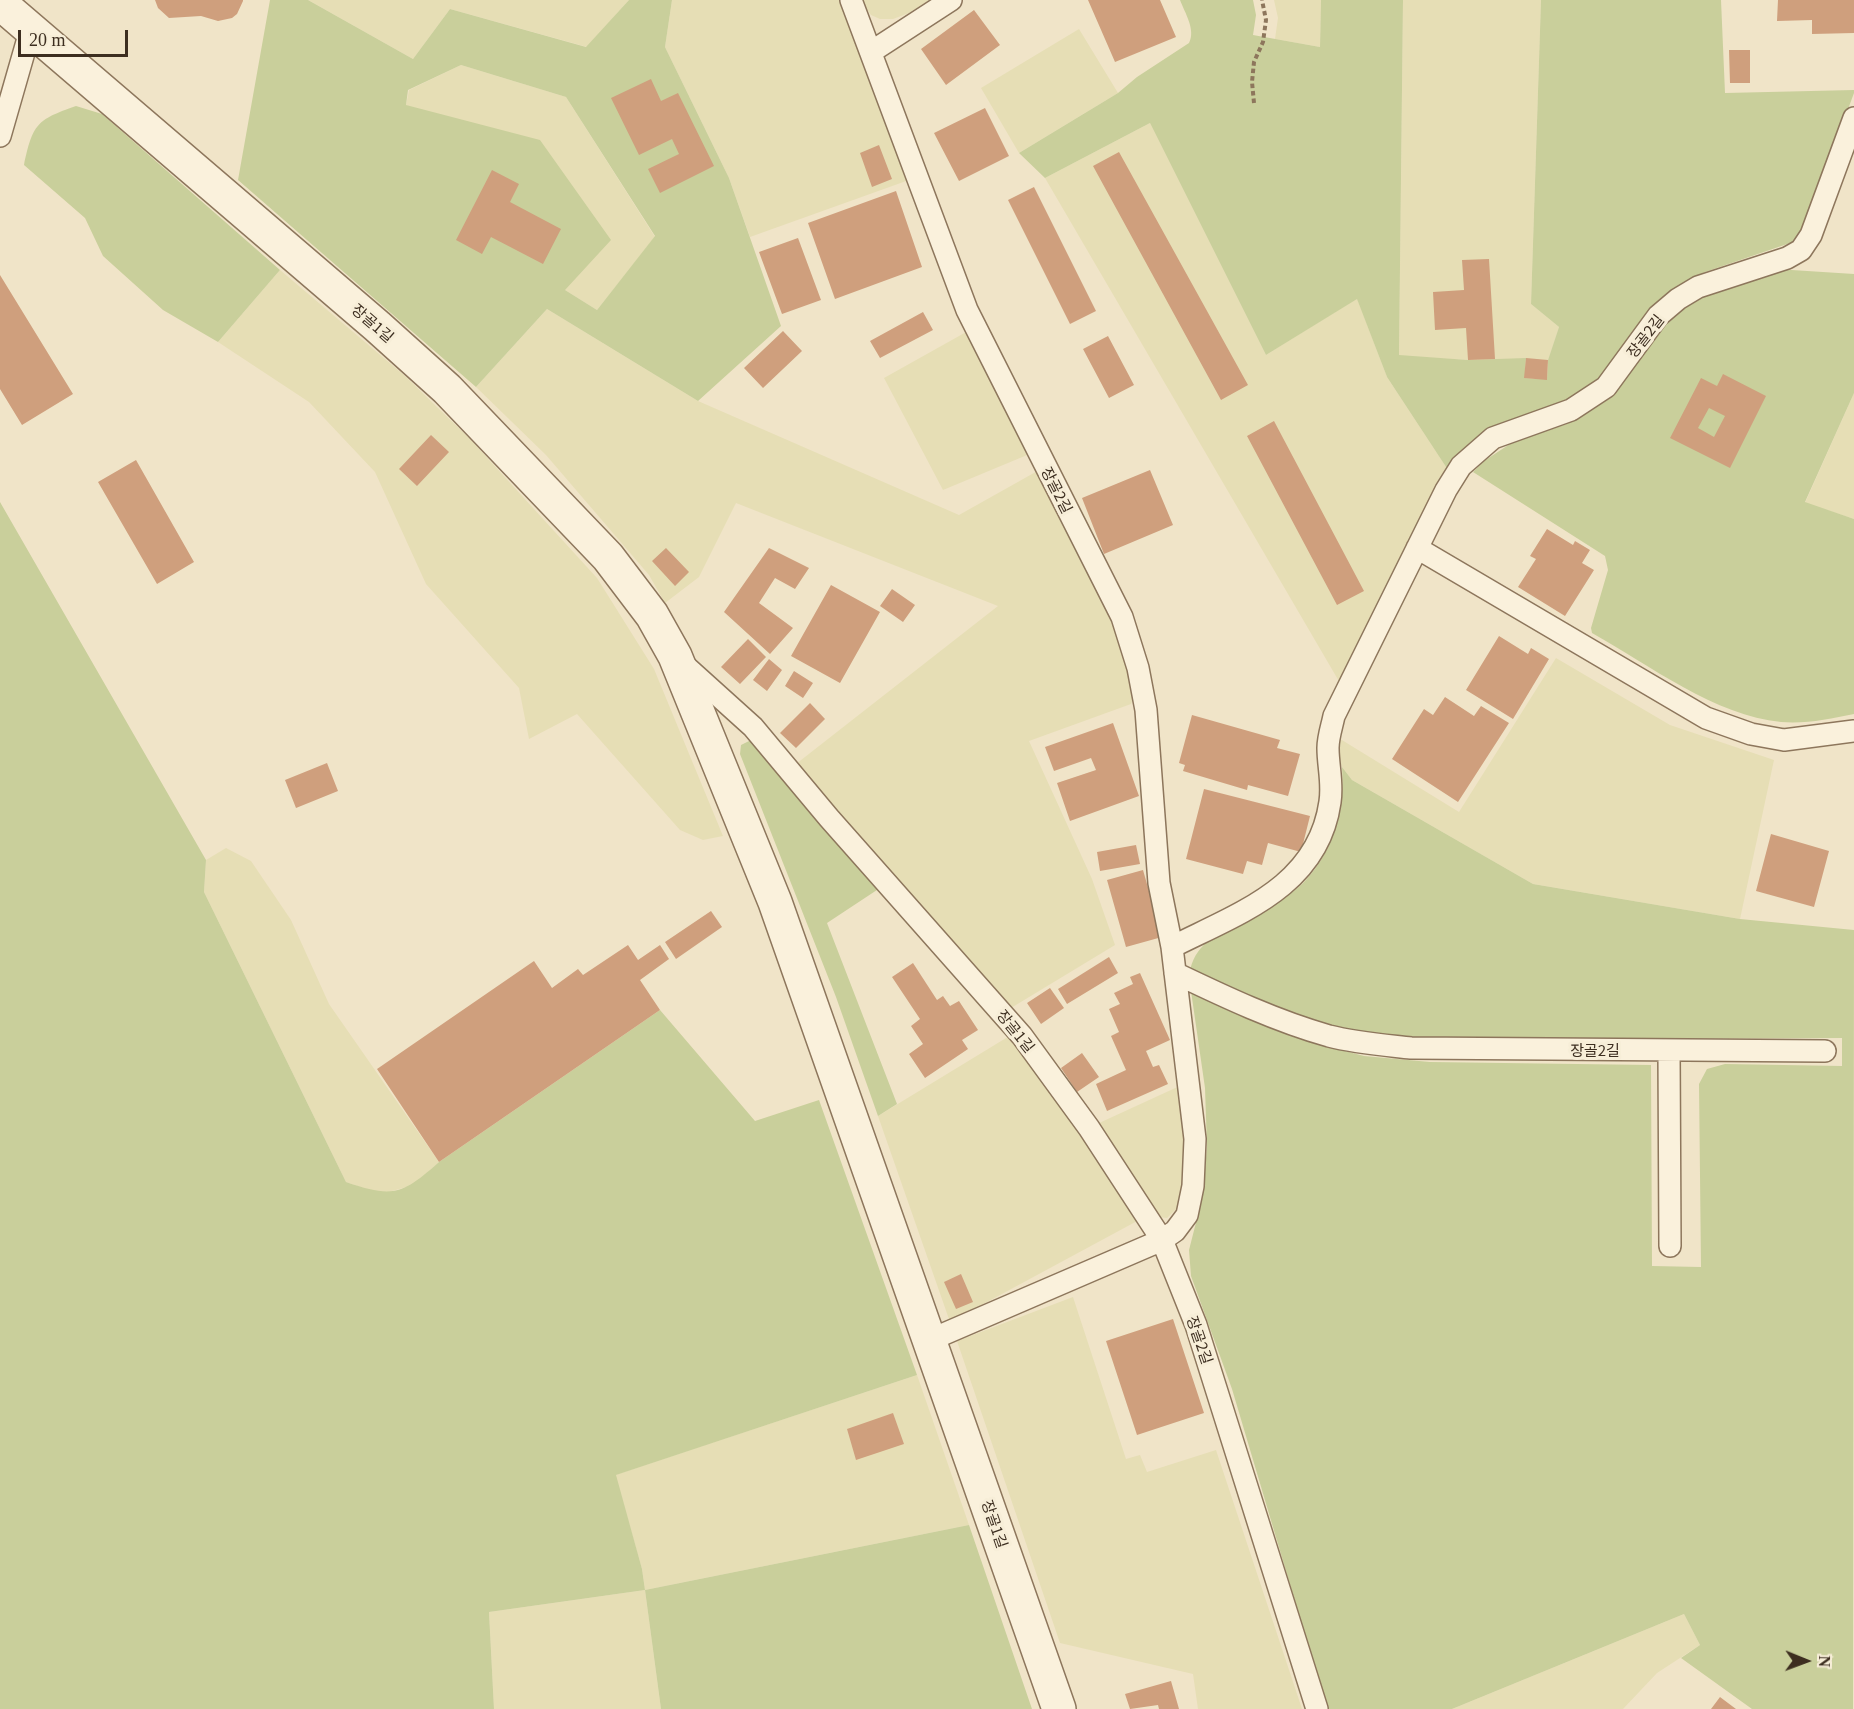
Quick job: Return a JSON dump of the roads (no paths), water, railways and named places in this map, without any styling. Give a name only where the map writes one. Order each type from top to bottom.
[{"type":"street","name":"장골1길","points":[[0,3],[447,389],[608,557],[652,615],[675,656],[779,913],[1059,1709]]},
{"type":"lane","name":"장골2길","points":[[851,0],[967,310],[1125,628],[1138,668],[1146,710],[1159,883],[1172,947],[1195,1139],[1194,1174],[1187,1215],[1175,1231],[1162,1239],[1196,1325],[1317,1709]]},
{"type":"lane","points":[[871,52],[951,0]]},
{"type":"lane","points":[[0,136],[31,28]]},
{"type":"lane","name":"장골2길","points":[[1172,947],[1267,897],[1301,869],[1316,849],[1330,804],[1332,782],[1328,748],[1334,716],[1446,490],[1461,466],[1477,450],[1512,429],[1571,410],[1606,387],[1658,316],[1677,299],[1698,287],[1787,258],[1801,250],[1811,235],[1854,118]]},
{"type":"lane","points":[[1417,548],[1706,718],[1751,734],[1784,740],[1854,731]]},
{"type":"lane","name":"장골1길","points":[[675,656],[753,726],[829,819],[1022,1036],[1089,1128],[1162,1239]]},
{"type":"lane","name":"장골2길","points":[[1175,973],[1286,1021],[1330,1036],[1370,1044],[1412,1048],[1825,1051]]},
{"type":"lane","points":[[1669,1050],[1670,1246]]},
{"type":"lane","points":[[930,1340],[1162,1239]]}]
